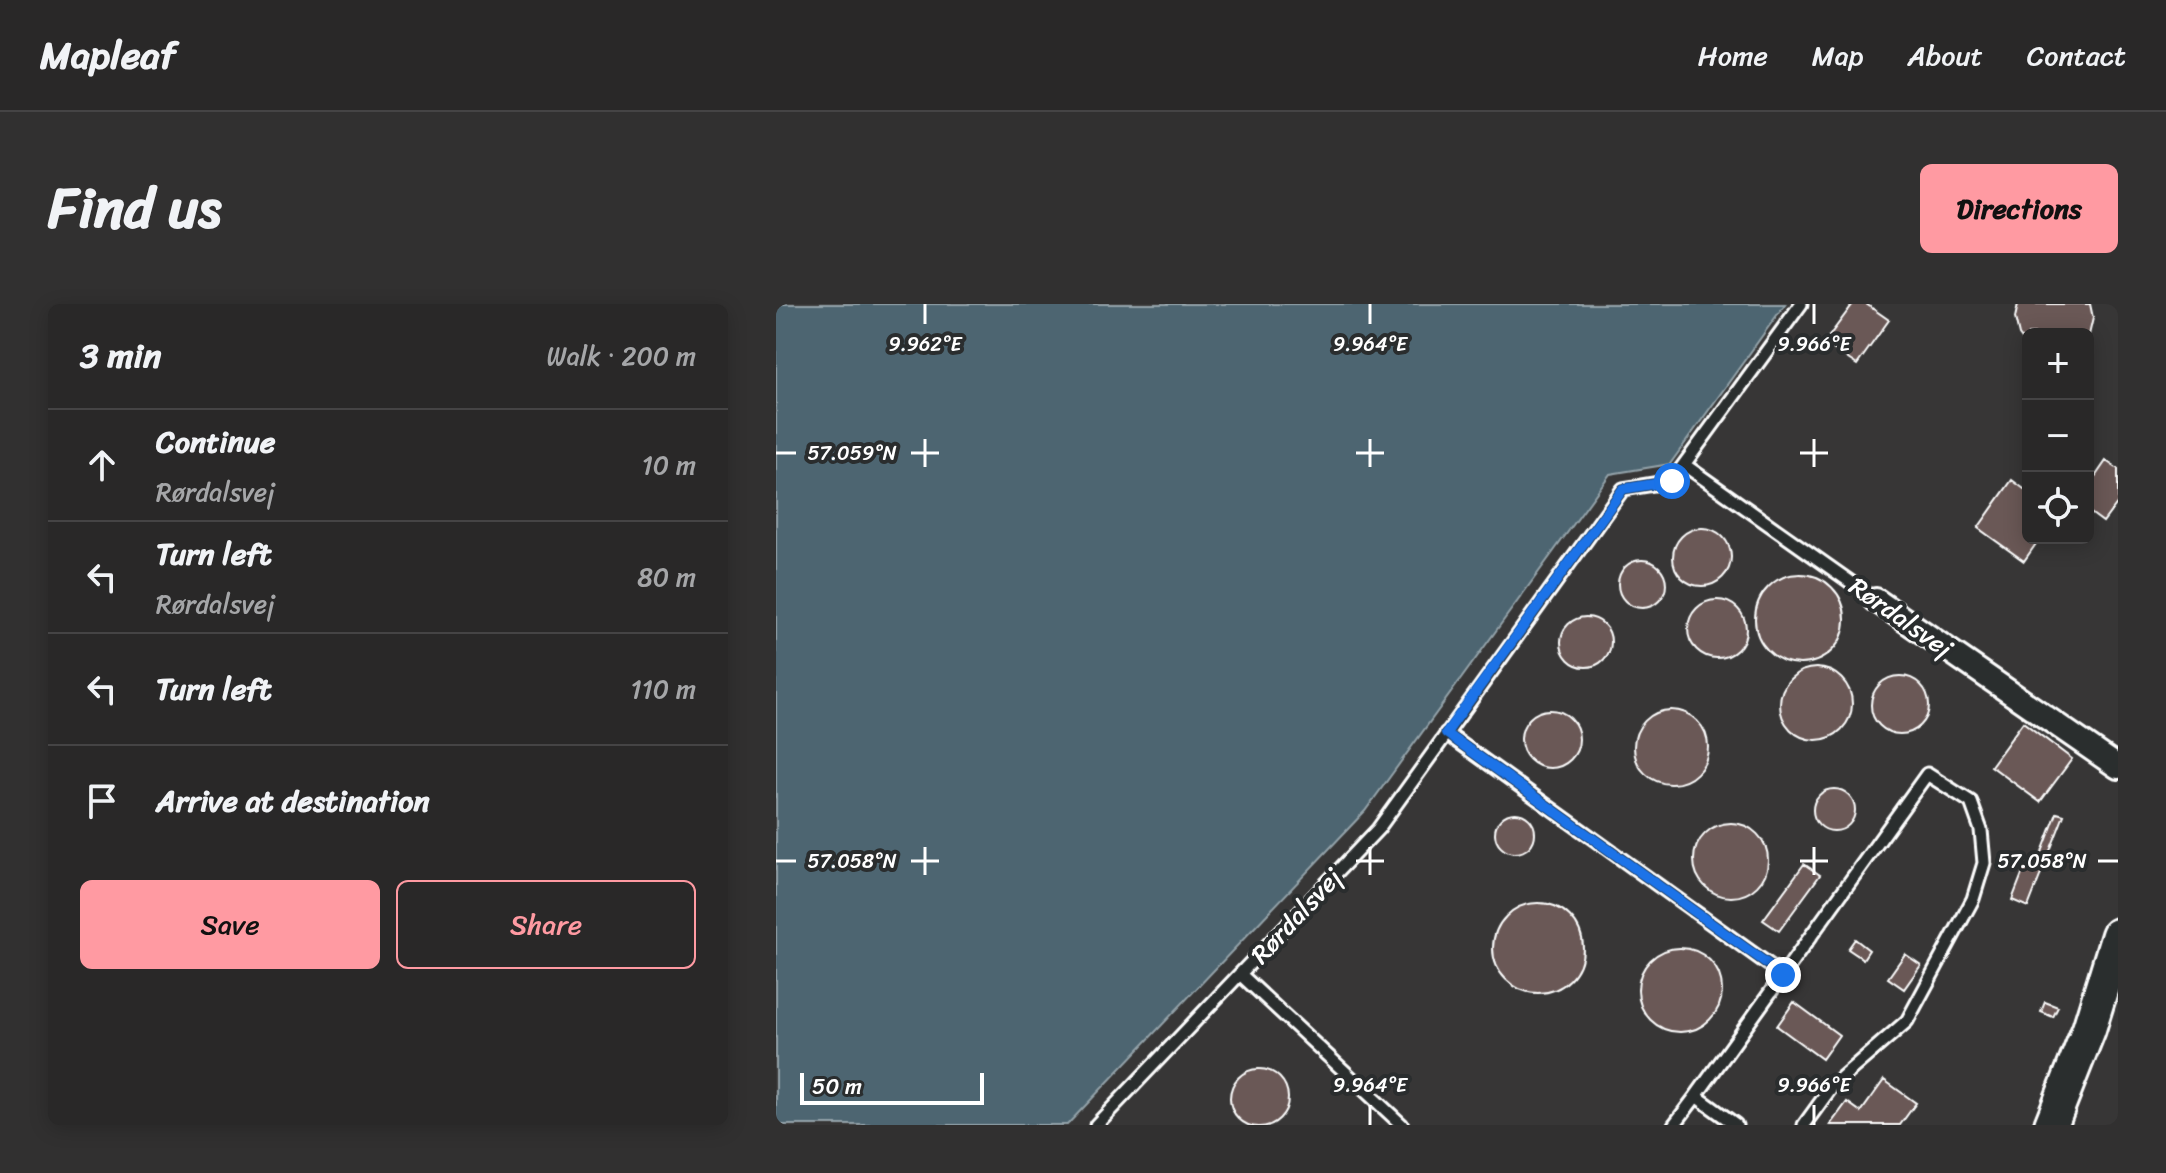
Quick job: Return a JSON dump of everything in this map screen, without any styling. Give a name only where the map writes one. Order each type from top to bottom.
[{"type":"street","name":"Rørdalsvej","points":[[1876,600],[2118,767]]},
{"type":"street","points":[[2051,1125],[2089,1029],[2118,935]]},
{"type":"lane","name":"Rørdalsvej","points":[[1096,1125],[1378,829],[1623,489],[1672,481],[1686,466],[1801,304]]},
{"type":"lane","name":"Rørdalsvej","points":[[1686,466],[1876,600]]},
{"type":"lane","points":[[1446,733],[1783,975]]},
{"type":"lane","points":[[1674,1125],[1927,774],[1971,802],[1981,830],[1984,863],[1973,899],[1907,1021],[1833,1085],[1804,1125]]},
{"type":"lane","name":"Rørdalsvej","points":[[1240,974],[1402,1125]]},
{"type":"lane","points":[[1696,1096],[1736,1125]]},
{"type":"water","points":[[776,304],[1785,304],[1670,464],[1610,474],[1365,811],[1067,1125],[776,1125]]},
{"type":"building","points":[[1853,304],[1866,304],[1889,320],[1857,365],[1824,343]]},
{"type":"building","points":[[2018,304],[2090,304],[2093,318],[2091,328],[2022,328],[2022,339],[2015,318]]},
{"type":"building","points":[[2106,461],[2118,469],[2118,502],[2103,522],[2094,515],[2094,478]]},
{"type":"building","points":[[2012,480],[2022,488],[2022,544],[2036,544],[2024,561],[1978,528]]},
{"type":"building","points":[[1702,528],[1723,536],[1731,557],[1723,578],[1702,586],[1681,578],[1673,557],[1681,536]]},
{"type":"building","points":[[1642,560],[1659,567],[1666,584],[1659,601],[1642,608],[1625,601],[1618,584],[1625,567]]},
{"type":"building","points":[[1800,574],[1817,577],[1832,587],[1842,602],[1845,619],[1842,636],[1832,651],[1817,661],[1800,664],[1783,661],[1768,651],[1758,636],[1755,619],[1758,602],[1768,587],[1783,577]]},
{"type":"building","points":[[1717,600],[1738,608],[1746,629],[1738,650],[1717,658],[1696,650],[1688,629],[1696,608]]},
{"type":"building","points":[[1586,617],[1604,624],[1611,642],[1604,660],[1586,667],[1568,660],[1561,642],[1568,624]]},
{"type":"building","points":[[1816,668],[1836,674],[1846,684],[1852,704],[1846,724],[1836,734],[1816,740],[1796,734],[1786,724],[1780,704],[1786,684],[1796,674]]},
{"type":"building","points":[[1900,676],[1921,684],[1929,705],[1921,726],[1900,734],[1879,726],[1871,705],[1879,684]]},
{"type":"building","points":[[1550,710],[1571,718],[1579,739],[1571,760],[1550,768],[1529,760],[1521,739],[1529,718]]},
{"type":"building","points":[[1664,710],[1678,710],[1692,716],[1702,726],[1708,747],[1702,768],[1692,778],[1678,784],[1664,784],[1650,778],[1640,768],[1634,754],[1634,740],[1640,726],[1650,716]]},
{"type":"building","points":[[2023,722],[2072,759],[2040,802],[1991,766]]},
{"type":"building","points":[[1834,789],[1849,795],[1855,810],[1849,825],[1834,831],[1819,825],[1813,810],[1819,795]]},
{"type":"building","points":[[1515,813],[1529,819],[1535,833],[1529,847],[1515,853],[1501,847],[1495,833],[1501,819]]},
{"type":"building","points":[[2057,813],[2064,815],[2028,907],[2012,900],[2024,869],[2034,873]]},
{"type":"building","points":[[1731,823],[1745,826],[1757,834],[1765,846],[1768,860],[1765,874],[1757,886],[1745,894],[1731,897],[1717,894],[1705,886],[1697,874],[1694,860],[1697,846],[1705,834],[1717,826]]},
{"type":"building","points":[[1804,864],[1820,875],[1779,931],[1763,920]]},
{"type":"building","points":[[1538,903],[1555,907],[1570,916],[1579,931],[1583,948],[1579,965],[1570,980],[1555,989],[1538,993],[1521,989],[1506,980],[1497,965],[1493,948],[1497,931],[1506,916],[1521,907]]},
{"type":"building","points":[[1855,939],[1869,950],[1863,959],[1848,949]]},
{"type":"building","points":[[1680,948],[1696,951],[1710,960],[1719,974],[1722,990],[1719,1006],[1710,1020],[1696,1029],[1680,1032],[1664,1029],[1650,1020],[1641,1006],[1638,990],[1641,974],[1650,960],[1664,951]]},
{"type":"building","points":[[1905,954],[1921,965],[1904,989],[1888,978]]},
{"type":"building","points":[[1794,1002],[1839,1035],[1822,1059],[1777,1026]]},
{"type":"building","points":[[2045,1002],[2058,1007],[2053,1017],[2041,1012]]},
{"type":"building","points":[[1259,1069],[1280,1077],[1288,1098],[1280,1119],[1259,1127],[1238,1119],[1230,1098],[1238,1077]]},
{"type":"building","points":[[1884,1080],[1916,1103],[1900,1125],[1830,1125],[1847,1102],[1861,1112]]},
{"type":"route","points":[[1672,481],[1623,489],[1446,733],[1783,975]]}]
